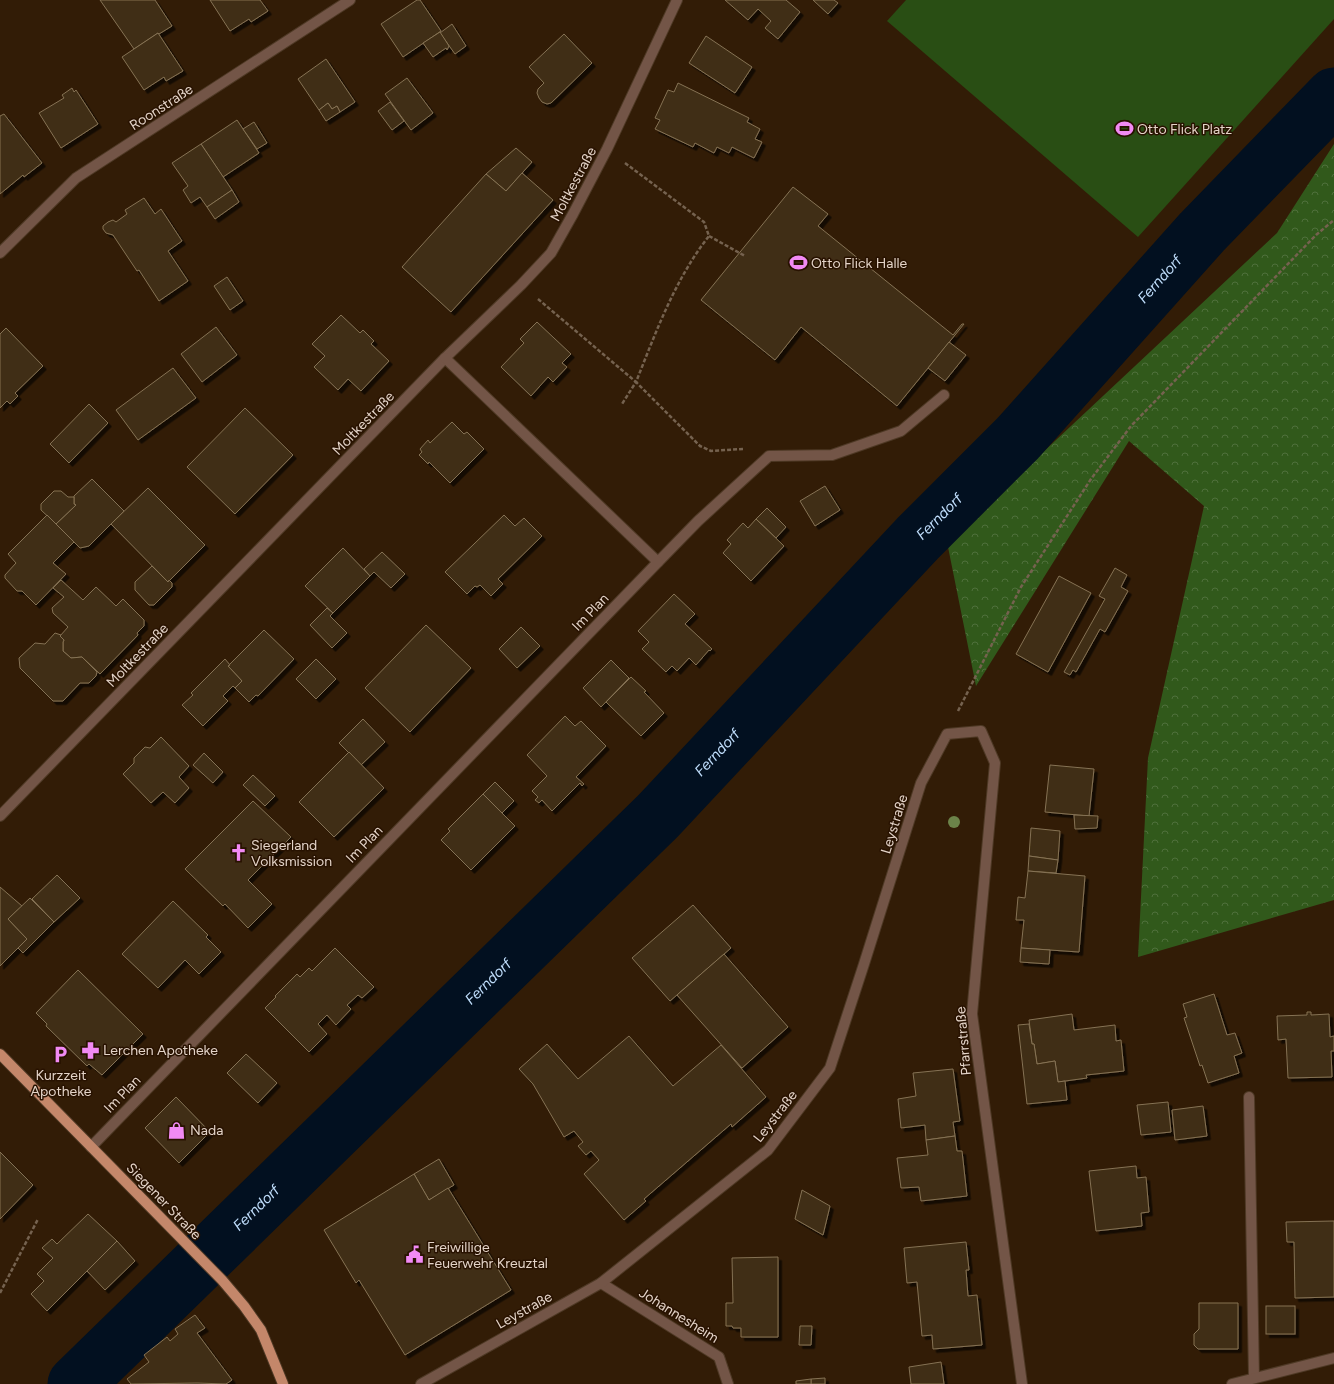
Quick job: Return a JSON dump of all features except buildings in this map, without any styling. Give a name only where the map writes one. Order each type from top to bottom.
[{"type":"main road","name":"Siegener Straße","points":[[0,1054],[222,1280],[244,1306],[261,1330],[283,1384]]},
{"type":"street","name":"Roonstraße","points":[[0,253],[76,178],[350,0]]},
{"type":"street","name":"Moltkestraße","points":[[0,816],[446,358],[521,285],[551,253],[607,149],[676,0]]},
{"type":"street","points":[[446,358],[658,562]]},
{"type":"street","points":[[769,456],[832,455],[901,431],[944,396]]},
{"type":"street","name":"Im Plan","points":[[91,1147],[698,521],[769,456]]},
{"type":"street","name":"Pfarrstraße","points":[[947,734],[981,731],[995,763],[972,1014],[1022,1384]]},
{"type":"street","name":"Leystraße","points":[[421,1384],[600,1283],[768,1150],[830,1068],[921,783],[947,734]]},
{"type":"street","points":[[1249,1097],[1254,1378]]},
{"type":"street","name":"Johannesheim","points":[[600,1283],[719,1357],[728,1384]]},
{"type":"street","points":[[1232,1384],[1334,1358]]},
{"type":"path","points":[[607,149],[704,222],[709,236],[745,256]]},
{"type":"path","points":[[947,734],[1021,587],[1091,479],[1130,426],[1316,235],[1334,220]]},
{"type":"path","points":[[622,404],[636,382],[664,312],[695,254],[709,236]]},
{"type":"path","points":[[521,285],[636,382],[700,446],[711,451],[748,449],[769,456]]},
{"type":"path","points":[[0,1293],[38,1219]]},
{"type":"green space","name":"Otto Flick Platz","points":[[906,0],[1334,0],[1334,19],[1138,237],[887,21]]},
{"type":"green space","points":[[1334,144],[1334,900],[1138,957],[1148,758],[1204,506],[1129,441],[976,686],[947,542],[1277,233]]},
{"type":"waterway","name":"Ferndorf","points":[[76,1384],[658,816],[918,538],[1018,438],[1202,232],[1334,96]]},
{"type":"place","name":"Otto Flick Platz","points":[[1124,129]]},
{"type":"place","name":"Otto Flick Halle","points":[[798,263]]},
{"type":"place","name":"Siegerland Volksmission","points":[[238,853]]},
{"type":"place","name":"Lerchen Apotheke","points":[[90,1050]]},
{"type":"place","name":"Kurzzeit Apotheke","points":[[61,1055]]},
{"type":"place","name":"Nada","points":[[177,1130]]},
{"type":"place","name":"Freiwillige Feuerwehr Kreuztal","points":[[414,1255]]}]
